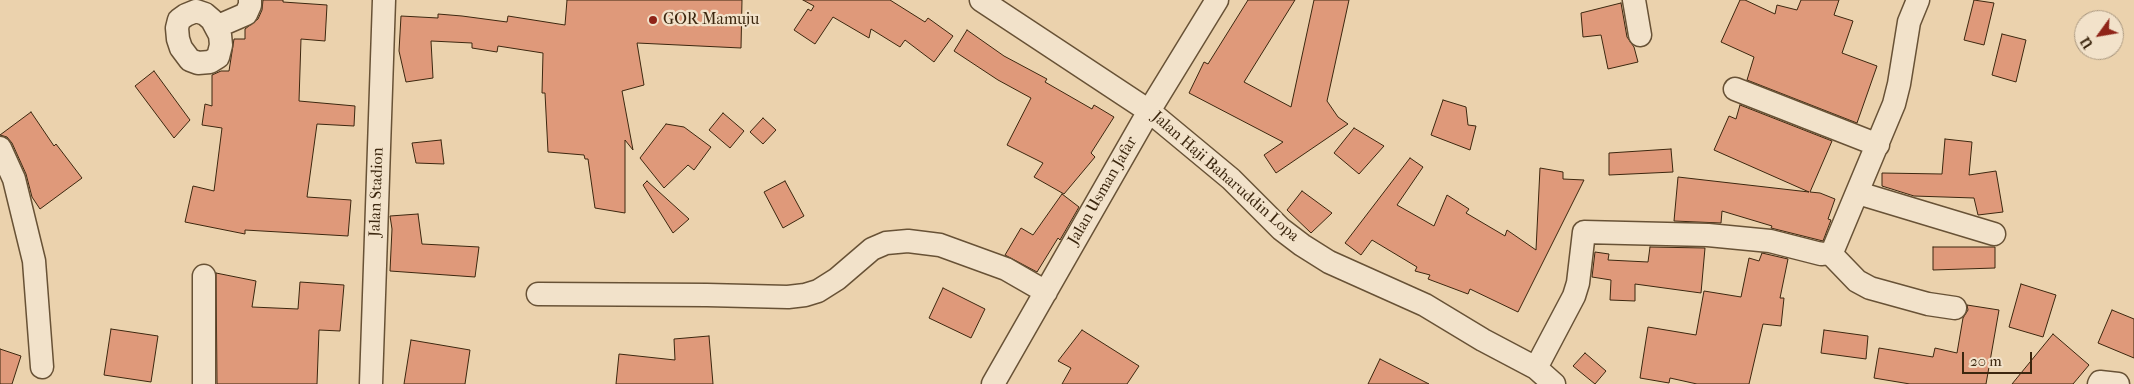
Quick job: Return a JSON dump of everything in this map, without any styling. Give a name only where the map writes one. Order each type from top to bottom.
[{"type":"street","points":[[216,27],[246,14],[250,0]]},
{"type":"street","name":"Jalan Stadion","points":[[371,384],[384,0]]},
{"type":"street","name":"Jalan Haji Baharuddin Lopa","points":[[981,0],[1149,111],[1231,179],[1281,229],[1302,245],[1329,262],[1424,305],[1536,368],[1554,384]]},
{"type":"street","name":"Jalan Usman Jafar","points":[[993,384],[1149,111],[1217,0]]},
{"type":"street","points":[[1634,0],[1640,35]]},
{"type":"street","points":[[1536,368],[1574,296],[1578,283],[1584,232],[1708,235],[1770,241],[1821,254],[1830,253],[1858,193],[1898,90],[1904,44],[1909,22],[1918,0]]},
{"type":"street","points":[[1735,89],[1878,145]]},
{"type":"street","points":[[0,148],[8,188],[34,262],[42,367]]},
{"type":"street","points":[[1858,193],[1994,234]]},
{"type":"street","points":[[538,294],[707,295],[788,298],[818,291],[836,279],[872,249],[886,243],[908,241],[940,245],[1006,269],[1046,292]]},
{"type":"street","points":[[1830,253],[1857,281],[1870,288],[1928,304],[1955,308]]},
{"type":"street","points":[[204,276],[204,384]]},
{"type":"street","points":[[2099,384],[2100,382],[2118,384]]},
{"type":"building","points":[[263,0],[283,0],[283,2],[327,5],[325,41],[301,39],[299,101],[355,106],[354,126],[317,124],[307,197],[351,200],[348,236],[245,230],[245,234],[185,222],[193,186],[214,191],[222,128],[202,125],[205,104],[212,106],[212,75],[221,71],[229,71],[234,39],[245,39],[245,29],[258,19],[262,10]]},
{"type":"building","points":[[567,0],[742,0],[741,48],[637,43],[644,85],[622,91],[633,150],[625,140],[625,213],[595,208],[588,159],[585,159],[584,155],[548,152],[545,93],[542,93],[543,53],[498,46],[497,52],[472,48],[472,43],[431,41],[433,78],[406,82],[399,51],[401,16],[438,18],[438,14],[507,22],[508,16],[565,25]]},
{"type":"building","points":[[803,0],[890,0],[925,22],[928,18],[953,36],[934,62],[905,40],[900,47],[871,29],[869,38],[833,17],[815,44],[794,30],[808,9],[811,11],[814,6]]},
{"type":"building","points":[[1248,0],[1295,0],[1244,82],[1291,107],[1314,0],[1349,0],[1327,101],[1338,117],[1348,124],[1276,173],[1264,155],[1283,142],[1189,93],[1204,62],[1208,64]]},
{"type":"building","points":[[1740,0],[1745,0],[1775,14],[1777,5],[1797,10],[1801,0],[1839,0],[1834,15],[1853,21],[1842,53],[1877,66],[1857,123],[1747,80],[1754,57],[1721,42]]},
{"type":"building","points":[[1974,0],[1994,3],[1984,45],[1964,40]]},
{"type":"building","points":[[1621,3],[1627,37],[1634,47],[1638,62],[1608,69],[1601,35],[1583,37],[1581,13]]},
{"type":"building","points":[[967,30],[1004,56],[1047,79],[1045,82],[1092,109],[1094,105],[1114,117],[1091,153],[1095,157],[1064,194],[1034,177],[1043,163],[1007,145],[1031,98],[998,80],[954,51]]},
{"type":"building","points":[[2002,34],[2026,40],[2016,82],[1992,75]]},
{"type":"building","points":[[154,71],[190,120],[174,138],[135,86]]},
{"type":"building","points":[[1443,100],[1466,107],[1468,125],[1476,126],[1470,150],[1431,135]]},
{"type":"building","points":[[1740,105],[1832,141],[1810,192],[1820,193],[1835,199],[1828,219],[1831,220],[1823,241],[1771,228],[1772,226],[1722,211],[1721,223],[1674,221],[1678,177],[1809,192],[1714,150],[1729,116],[1736,119]]},
{"type":"building","points":[[31,112],[54,146],[56,144],[82,178],[40,209],[32,197],[26,174],[12,143],[7,137],[0,135]]},
{"type":"building","points":[[723,113],[744,131],[730,148],[709,130]]},
{"type":"building","points":[[763,118],[776,130],[763,144],[750,132]]},
{"type":"building","points":[[666,124],[684,127],[711,147],[694,170],[688,165],[664,188],[640,158]]},
{"type":"building","points":[[1354,128],[1384,146],[1359,174],[1334,153]]},
{"type":"building","points":[[1945,139],[1972,142],[1969,175],[1996,171],[2003,212],[1978,215],[1974,198],[1914,196],[1882,186],[1882,173],[1942,174]]},
{"type":"building","points":[[441,140],[444,164],[416,163],[412,143]]},
{"type":"building","points":[[1671,149],[1673,172],[1609,175],[1609,153]]},
{"type":"building","points":[[1410,158],[1423,167],[1397,205],[1434,226],[1447,195],[1469,209],[1466,213],[1505,236],[1507,230],[1536,250],[1540,168],[1563,172],[1563,179],[1584,180],[1518,312],[1470,289],[1468,294],[1428,279],[1430,275],[1415,271],[1417,267],[1372,240],[1361,255],[1345,243]]},
{"type":"building","points":[[647,181],[689,219],[673,233],[643,185]]},
{"type":"building","points":[[785,181],[804,216],[783,228],[764,192]]},
{"type":"building","points":[[1302,191],[1332,213],[1311,233],[1287,210]]},
{"type":"building","points":[[1062,194],[1079,207],[1060,240],[1058,238],[1037,272],[1005,255],[1021,228],[1033,235]]},
{"type":"building","points":[[418,214],[422,244],[479,247],[475,277],[390,271],[392,229],[390,216]]},
{"type":"building","points":[[1650,247],[1705,248],[1701,293],[1635,284],[1635,301],[1610,300],[1611,280],[1592,277],[1595,252],[1609,254],[1608,260],[1648,262]]},
{"type":"building","points":[[1933,247],[1995,247],[1995,268],[1933,270]]},
{"type":"building","points":[[1762,253],[1788,259],[1780,298],[1784,298],[1781,326],[1763,324],[1749,384],[1697,384],[1670,378],[1669,383],[1640,378],[1648,327],[1696,335],[1704,291],[1741,297],[1749,258],[1759,261]]},
{"type":"building","points":[[216,273],[256,281],[252,307],[298,309],[300,282],[344,285],[340,331],[319,330],[317,384],[217,384]]},
{"type":"building","points":[[2021,284],[2056,295],[2043,337],[2009,327]]},
{"type":"building","points":[[943,288],[985,309],[971,338],[929,318]]},
{"type":"building","points":[[1967,305],[1999,310],[1986,384],[1910,384],[1874,378],[1879,348],[1933,357],[1935,348],[1957,353],[1963,318],[1968,310]]},
{"type":"building","points":[[2112,310],[2134,319],[2134,358],[2098,343]]},
{"type":"building","points":[[111,329],[158,336],[151,382],[104,375]]},
{"type":"building","points":[[1082,330],[1139,366],[1127,384],[1062,384],[1071,368],[1058,361]]},
{"type":"building","points":[[1824,330],[1868,336],[1866,359],[1821,353]]},
{"type":"building","points":[[2053,334],[2089,365],[2073,384],[2012,384]]},
{"type":"building","points":[[709,336],[713,384],[616,384],[619,354],[675,360],[674,339]]},
{"type":"building","points":[[411,340],[470,350],[465,384],[404,384]]},
{"type":"building","points":[[0,349],[21,356],[12,384],[0,384]]},
{"type":"building","points":[[1585,353],[1606,371],[1595,384],[1573,366]]},
{"type":"building","points":[[1380,359],[1429,384],[1368,384]]},
{"type":"place","name":"GOR Mamuju","points":[[653,20]]}]
